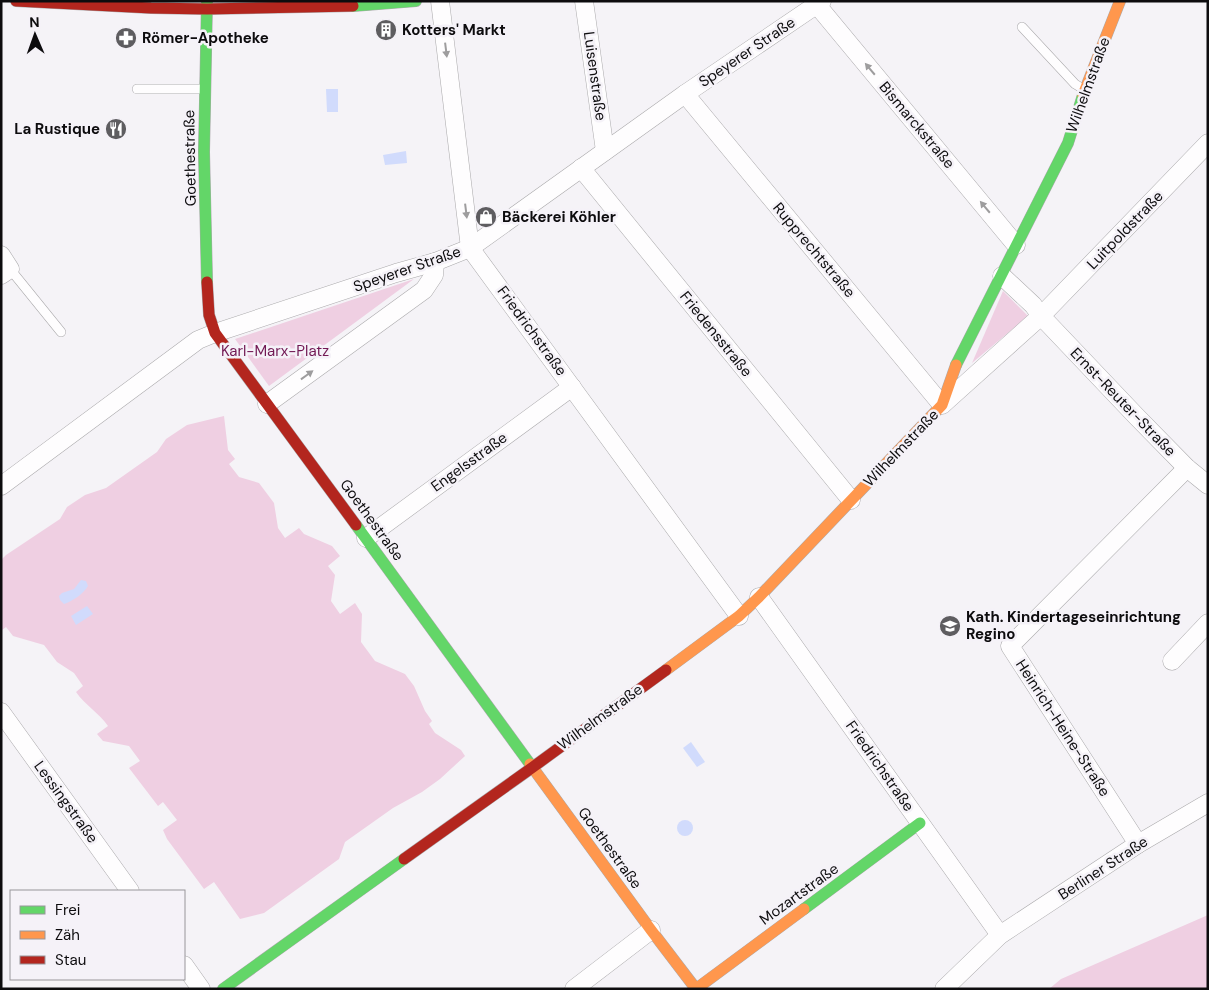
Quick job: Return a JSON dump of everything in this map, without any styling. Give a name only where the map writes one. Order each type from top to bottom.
[{"type":"street","points":[[16,1],[151,8],[207,5],[364,6],[416,1]]},
{"type":"street","name":"Friedrichstraße","points":[[440,1],[470,248],[739,616]]},
{"type":"street","name":"Luisenstraße","points":[[584,1],[606,151]]},
{"type":"street","name":"Wilhelmstraße","points":[[942,405],[954,368],[1068,143],[1085,90],[1120,1]]},
{"type":"street","name":"Speyerer Straße","points":[[1,486],[198,340],[434,262],[470,248],[685,94],[819,3]]},
{"type":"street","name":"Bismarckstraße","points":[[819,3],[1016,245]]},
{"type":"street","name":"Goethestraße","points":[[207,5],[204,88],[207,281],[209,315],[215,333],[696,989]]},
{"type":"street","name":"Rupprechtstraße","points":[[685,94],[942,405]]},
{"type":"street","name":"Luitpoldstraße","points":[[1041,316],[1208,143]]},
{"type":"street","name":"Friedensstraße","points":[[581,168],[851,500]]},
{"type":"street","points":[[267,404],[424,290],[434,276],[434,262]]},
{"type":"street","points":[[1002,276],[1033,305],[1041,316]]},
{"type":"street","name":"Wilhelmstraße","points":[[223,989],[533,767],[739,616],[760,597],[942,405],[1041,316]]},
{"type":"street","name":"Ernst-Reuter-Straße","points":[[1041,316],[1187,468],[1208,485]]},
{"type":"street","name":"Engelsstraße","points":[[366,538],[572,387]]},
{"type":"street","name":"Heinrich-Heine-Straße","points":[[1138,844],[1010,646],[1187,468]]},
{"type":"street","name":"Friedrichstraße","points":[[760,597],[1000,935]]},
{"type":"street","points":[[1172,661],[1208,624]]},
{"type":"street","name":"Lessingstraße","points":[[1,712],[129,890]]},
{"type":"street","name":"Berliner Straße","points":[[944,989],[1000,935],[1138,844],[1208,803]]},
{"type":"street","name":"Mozartstraße","points":[[696,989],[920,823]]},
{"type":"street","points":[[574,989],[651,930]]},
{"type":"street","points":[[185,966],[201,989]]},
{"type":"lane","points":[[1022,27],[1075,84],[1085,90]]},
{"type":"lane","points":[[137,88],[204,88]]},
{"type":"lane","points":[[4,266],[61,332]]},
{"type":"green space","name":"Karl-Marx-Platz","points":[[414,279],[269,386],[235,339]]},
{"type":"green space","points":[[1003,291],[1028,316],[972,363]]},
{"type":"green space","points":[[224,416],[228,450],[235,459],[229,464],[239,477],[259,483],[274,503],[278,528],[285,538],[299,528],[304,534],[332,546],[340,556],[328,566],[335,575],[331,601],[340,614],[355,603],[362,614],[361,642],[375,661],[405,674],[414,686],[425,711],[432,721],[429,724],[435,733],[461,750],[465,756],[440,779],[422,792],[393,808],[345,842],[339,859],[264,913],[240,919],[214,882],[204,889],[167,839],[163,830],[177,820],[163,802],[158,806],[129,768],[140,761],[129,746],[103,741],[97,734],[108,726],[76,692],[83,686],[74,673],[57,662],[44,645],[13,636],[6,627],[2,630],[1,628],[1,560],[6,555],[60,519],[67,507],[85,495],[106,488],[157,452],[166,439],[187,425]]},
{"type":"green space","points":[[1208,915],[1208,989],[1049,989],[1061,979]]},
{"type":"water","points":[[326,89],[338,89],[338,112],[327,112]]},
{"type":"water","points":[[406,151],[407,163],[385,165],[383,155]]},
{"type":"water","points":[[81,580],[86,581],[88,586],[78,597],[64,604],[59,596],[74,589]]},
{"type":"water","points":[[87,606],[93,614],[76,625],[71,616]]},
{"type":"water","points":[[691,742],[705,762],[697,767],[683,748]]},
{"type":"water","points":[[682,820],[688,820],[693,825],[691,834],[682,836],[677,831],[677,825]]},
{"type":"traffic: fast","points":[[207,1],[204,152],[207,282]]},
{"type":"traffic: fast","points":[[353,6],[416,1]]},
{"type":"traffic: fast","points":[[956,365],[1068,143],[1083,95]]},
{"type":"traffic: fast","points":[[356,525],[530,764]]},
{"type":"traffic: fast","points":[[804,909],[920,823]]},
{"type":"traffic: fast","points":[[223,989],[404,859]]},
{"type":"traffic: slow","points":[[1083,95],[1120,1]]},
{"type":"traffic: slow","points":[[666,670],[739,616],[759,597],[942,405],[956,365]]},
{"type":"traffic: slow","points":[[530,764],[696,989],[804,909]]},
{"type":"traffic: jam","points":[[16,1],[207,9],[353,6]]},
{"type":"traffic: jam","points":[[207,282],[209,315],[215,333],[356,525]]},
{"type":"traffic: jam","points":[[404,859],[666,670]]},
{"type":"place","name":"Kotters' Markt","points":[[386,30]]},
{"type":"place","name":"Römer-Apotheke","points":[[126,38]]},
{"type":"place","name":"La Rustique","points":[[116,129]]},
{"type":"place","name":"Bäckerei Köhler","points":[[486,217]]},
{"type":"place","name":"Kath. Kindertageseinrichtung Regino","points":[[950,626]]}]
